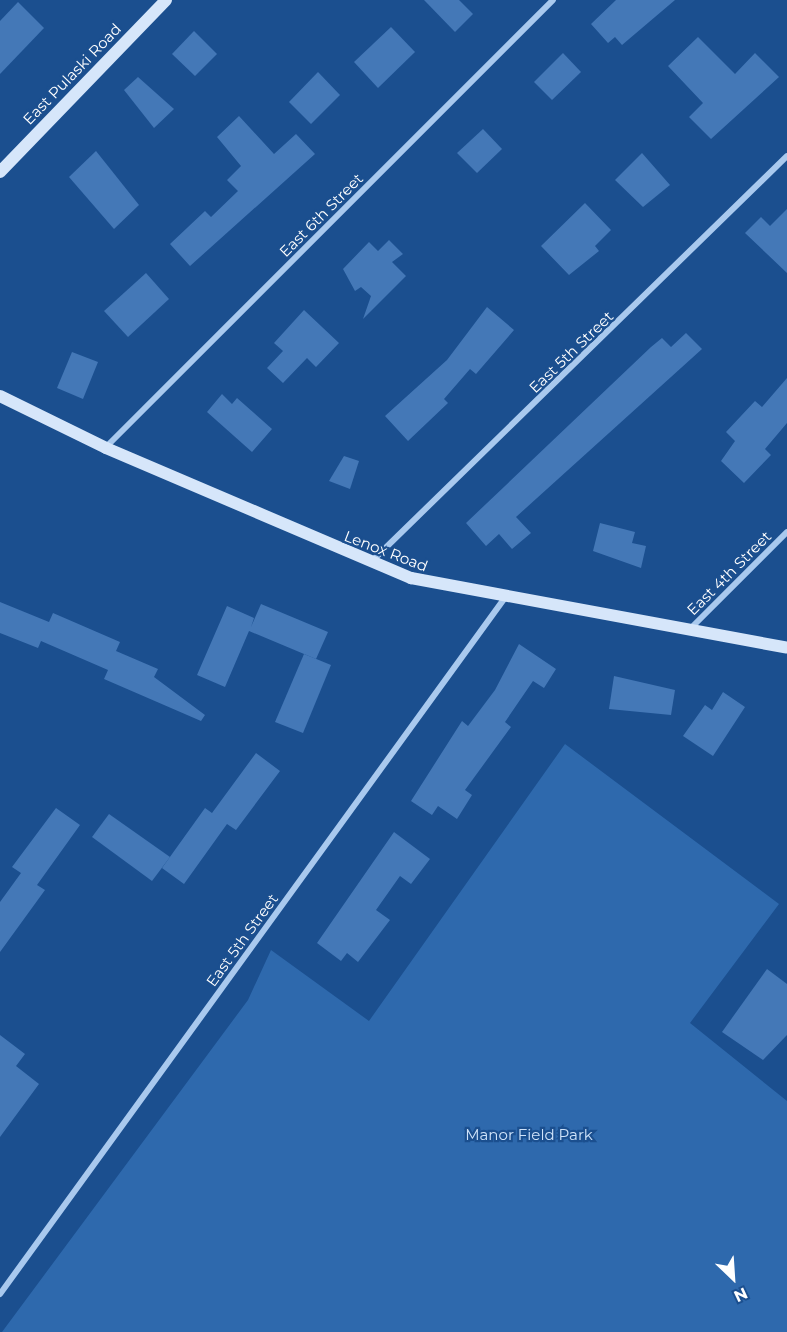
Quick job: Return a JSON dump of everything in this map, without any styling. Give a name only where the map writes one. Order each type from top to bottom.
[{"type":"street","name":"East Pulaski Road","points":[[0,172],[166,0]]},
{"type":"street","name":"East 6th Street","points":[[106,448],[553,0]]},
{"type":"street","name":"East 5th Street","points":[[370,563],[787,156]]},
{"type":"street","name":"Lenox Road","points":[[0,396],[106,448],[370,563],[448,589],[787,648]]},
{"type":"street","name":"East 4th Street","points":[[688,632],[787,532]]},
{"type":"street","name":"East 5th Street","points":[[0,1294],[504,599]]},
{"type":"green space","name":"Manor Field Park","points":[[565,744],[779,904],[690,1023],[787,1101],[787,1332],[2,1332],[248,1000],[271,950],[369,1021]]},
{"type":"building","points":[[424,0],[459,0],[473,14],[455,32]]},
{"type":"building","points":[[616,0],[675,0],[622,45],[615,37],[608,43],[591,24]]},
{"type":"building","points":[[18,2],[44,28],[0,74],[0,21]]},
{"type":"building","points":[[391,27],[415,52],[378,88],[354,62]]},
{"type":"building","points":[[194,31],[217,54],[195,76],[172,54]]},
{"type":"building","points":[[698,37],[735,74],[755,53],[779,77],[711,139],[689,117],[703,103],[668,66]]},
{"type":"building","points":[[563,53],[581,72],[552,100],[534,82]]},
{"type":"building","points":[[318,72],[340,95],[311,124],[289,102]]},
{"type":"building","points":[[138,77],[174,109],[154,128],[124,90]]},
{"type":"building","points":[[239,116],[274,154],[296,134],[315,154],[190,266],[170,244],[205,211],[211,217],[238,191],[227,180],[241,166],[217,137]]},
{"type":"building","points":[[483,129],[502,149],[477,173],[457,153]]},
{"type":"building","points":[[96,151],[139,205],[114,229],[69,177]]},
{"type":"building","points":[[642,153],[670,185],[643,207],[615,180]]},
{"type":"building","points":[[585,203],[611,230],[595,246],[599,251],[569,275],[541,246]]},
{"type":"building","points":[[787,209],[787,273],[745,233],[761,217],[770,226]]},
{"type":"building","points":[[389,240],[403,254],[392,262],[406,276],[363,319],[371,296],[361,287],[355,291],[343,269],[369,242],[378,251]]},
{"type":"building","points":[[146,273],[169,299],[128,337],[104,311]]},
{"type":"building","points":[[487,307],[514,330],[476,374],[470,369],[444,399],[448,403],[408,441],[385,416],[447,360]]},
{"type":"building","points":[[304,310],[339,343],[316,367],[307,358],[283,383],[267,368],[283,351],[274,343]]},
{"type":"building","points":[[686,333],[702,349],[516,517],[531,533],[512,549],[499,534],[486,546],[466,523],[651,347],[662,338],[671,347]]},
{"type":"building","points":[[72,352],[98,362],[83,399],[57,388]]},
{"type":"building","points":[[787,378],[787,423],[765,449],[771,455],[744,483],[721,461],[735,441],[726,432],[755,401],[762,407]]},
{"type":"building","points":[[222,394],[232,404],[237,398],[272,429],[252,452],[207,412]]},
{"type":"building","points":[[344,456],[359,461],[350,489],[329,481]]},
{"type":"building","points":[[600,523],[635,532],[632,543],[646,546],[641,568],[593,551]]},
{"type":"building","points":[[0,602],[49,622],[53,613],[120,642],[116,651],[158,669],[154,677],[205,715],[201,721],[104,679],[108,670],[41,641],[38,648],[0,633]]},
{"type":"building","points":[[261,604],[328,632],[316,659],[249,631],[225,687],[197,675],[227,606],[254,618],[251,627]]},
{"type":"building","points":[[519,644],[556,669],[544,688],[533,681],[505,722],[511,727],[465,790],[472,795],[457,819],[438,806],[432,815],[411,801],[462,721],[468,726],[495,690]]},
{"type":"building","points":[[304,654],[331,665],[303,733],[275,722]]},
{"type":"building","points":[[614,676],[675,690],[671,715],[609,709]]},
{"type":"building","points":[[723,692],[745,707],[713,756],[683,736],[705,705],[712,710]]},
{"type":"building","points":[[256,753],[280,771],[236,830],[227,824],[184,884],[162,868],[205,808],[212,813]]},
{"type":"building","points":[[56,808],[80,825],[37,885],[45,890],[0,952],[0,902],[21,873],[12,867]]},
{"type":"building","points":[[109,814],[170,857],[152,881],[92,837]]},
{"type":"building","points":[[394,832],[430,859],[411,884],[400,876],[376,910],[390,920],[358,962],[347,953],[341,961],[317,943]]},
{"type":"building","points":[[767,969],[787,984],[787,1035],[763,1060],[722,1032]]},
{"type":"building","points":[[0,1035],[25,1054],[16,1066],[39,1084],[0,1137]]}]
